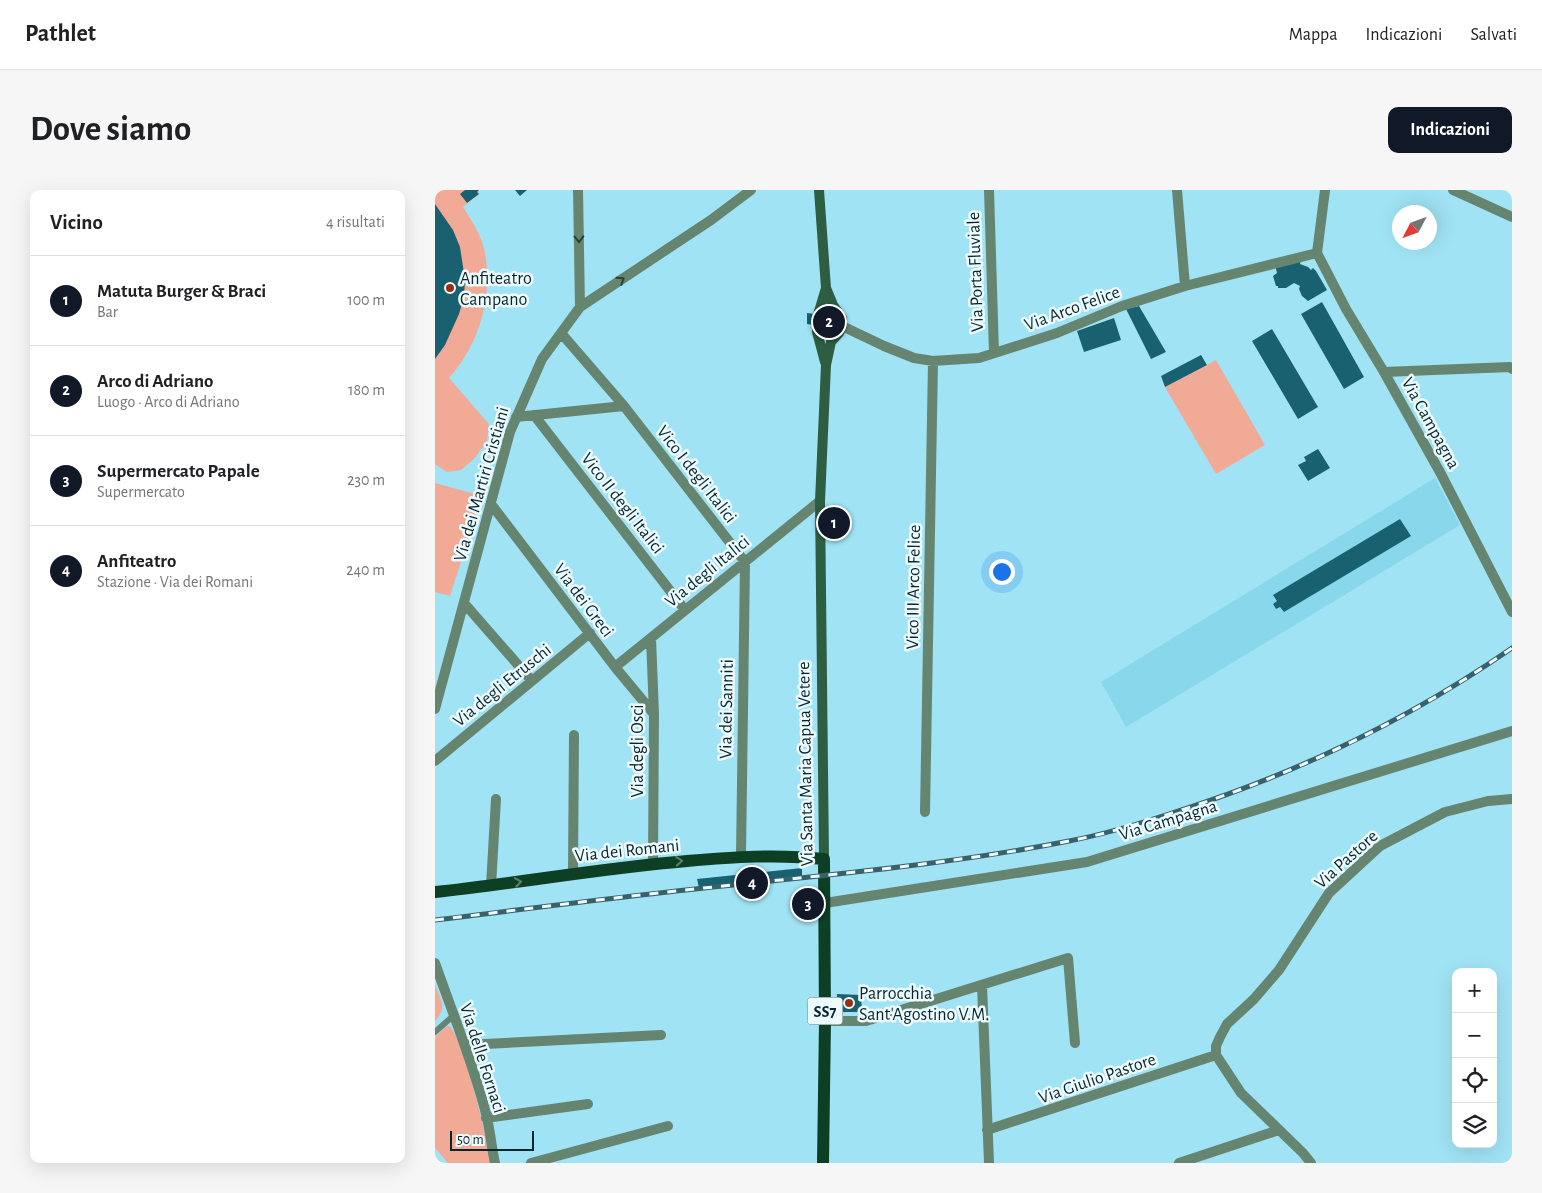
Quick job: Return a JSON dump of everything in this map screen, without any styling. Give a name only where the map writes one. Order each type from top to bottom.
[{"type":"main road","name":"SS7","points":[[819,190],[826,288],[841,318],[842,326],[831,342],[826,365]]},
{"type":"main road","name":"SS7","points":[[826,288],[818,315],[817,332],[826,365]]},
{"type":"main road","name":"Via Santa Maria Capua Vetere","points":[[823,1163],[825,903],[819,501],[826,365]]},
{"type":"main road","name":"Via dei Romani","points":[[435,892],[491,886],[573,873],[741,856],[824,858]]},
{"type":"street","points":[[577,190],[580,307]]},
{"type":"street","name":"Via dei Martiri Cristiani","points":[[435,709],[510,432],[542,359],[580,307],[711,220],[751,190]]},
{"type":"street","name":"Via Porta Fluviale","points":[[989,190],[994,353]]},
{"type":"street","points":[[1177,190],[1185,286]]},
{"type":"street","points":[[1317,253],[1325,190]]},
{"type":"street","points":[[1453,190],[1512,217]]},
{"type":"street","name":"Via Arco Felice","points":[[842,326],[914,358],[933,361],[979,358],[1057,333],[1122,306],[1185,286],[1317,253]]},
{"type":"street","name":"Via Campagna","points":[[1317,253],[1346,309],[1441,474],[1512,612]]},
{"type":"street","name":"Vico I degli Italici","points":[[561,333],[624,406],[745,562]]},
{"type":"street","name":"Vico III Arco Felice","points":[[925,812],[933,361]]},
{"type":"street","points":[[1384,372],[1510,367],[1512,369]]},
{"type":"street","points":[[516,417],[624,406]]},
{"type":"street","name":"Vico II degli Italici","points":[[534,415],[685,610]]},
{"type":"street","name":"Via degli Italici","points":[[615,667],[819,501]]},
{"type":"street","name":"Via dei Greci","points":[[491,504],[615,667],[654,714]]},
{"type":"street","name":"Via dei Sanniti","points":[[741,856],[745,562]]},
{"type":"street","points":[[464,604],[532,681]]},
{"type":"street","name":"Via degli Etruschi","points":[[435,761],[590,634]]},
{"type":"street","name":"Via degli Osci","points":[[651,638],[654,714],[653,864]]},
{"type":"street","name":"Via Campagna","points":[[825,903],[1087,862],[1512,732]]},
{"type":"street","points":[[573,873],[575,735]]},
{"type":"street","name":"Via Pastore","points":[[1216,1054],[1216,1046],[1227,1024],[1254,1000],[1279,970],[1329,893],[1380,846],[1445,812],[1488,801],[1512,799]]},
{"type":"street","points":[[491,886],[495,800]]},
{"type":"street","points":[[825,1021],[865,1021],[1069,958],[1075,1043]]},
{"type":"street","name":"Via delle Fornaci","points":[[435,964],[465,1045],[487,1118],[495,1163]]},
{"type":"street","points":[[982,985],[989,1163]]},
{"type":"street","points":[[465,1045],[661,1035]]},
{"type":"street","points":[[1216,1054],[1241,1093],[1311,1163]]},
{"type":"street","name":"Via Giulio Pastore","points":[[987,1130],[1216,1054]]},
{"type":"street","points":[[487,1118],[588,1104]]},
{"type":"street","points":[[531,1163],[668,1126]]},
{"type":"street","points":[[1179,1163],[1279,1130]]},
{"type":"lane","points":[[435,1032],[453,1016]]},
{"type":"shaded area","points":[[435,190],[479,190],[479,194],[463,207],[482,241],[487,270],[485,303],[476,335],[459,365],[449,378],[489,424],[487,441],[475,458],[461,470],[447,472],[435,464]]},
{"type":"shaded area","points":[[1216,360],[1265,445],[1216,474],[1165,387]]},
{"type":"shaded area","points":[[1435,478],[1460,525],[1126,727],[1101,682]]},
{"type":"shaded area","points":[[435,483],[482,496],[450,596],[435,592]]},
{"type":"shaded area","points":[[435,984],[442,1007],[435,1021]]},
{"type":"shaded area","points":[[447,1026],[450,1026],[454,1032],[465,1059],[491,1163],[448,1163],[435,1148],[435,1037]]},
{"type":"building","points":[[465,190],[479,190],[477,192],[479,194],[467,203],[460,194]]},
{"type":"building","points":[[515,190],[527,190],[520,196]]},
{"type":"building","name":"Anfiteatro Campano","points":[[435,204],[453,230],[460,247],[465,280],[464,297],[459,314],[445,345],[435,359]]},
{"type":"building","points":[[1301,260],[1300,264],[1311,270],[1313,268],[1316,271],[1327,290],[1308,301],[1302,296],[1299,289],[1300,286],[1294,283],[1286,288],[1278,288],[1273,276],[1277,273],[1275,265]]},
{"type":"building","points":[[1322,302],[1364,377],[1344,389],[1301,314]]},
{"type":"building","points":[[1139,306],[1166,352],[1151,359],[1126,309]]},
{"type":"building","points":[[807,313],[815,314],[814,325],[807,324]]},
{"type":"building","points":[[1114,318],[1121,340],[1084,352],[1077,331]]},
{"type":"building","points":[[822,319],[838,319],[838,328],[822,327]]},
{"type":"building","points":[[1272,329],[1318,407],[1298,419],[1252,341]]},
{"type":"building","points":[[1201,355],[1207,365],[1165,387],[1161,376]]},
{"type":"building","points":[[1318,449],[1330,468],[1308,481],[1298,465],[1306,461],[1304,457]]},
{"type":"building","points":[[1400,519],[1411,536],[1284,612],[1280,607],[1276,609],[1273,604],[1277,601],[1273,595]]},
{"type":"building","points":[[802,868],[802,878],[699,888],[697,879]]},
{"type":"building","name":"Parrocchia Sant'Agostino V.M.","points":[[837,994],[861,995],[862,1012],[836,1012]]},
{"type":"railway","points":[[435,920],[658,893],[859,872],[1027,849],[1110,832],[1223,796],[1309,762],[1392,721],[1433,698],[1512,648]]},
{"type":"place","name":"Anfiteatro Campano","points":[[450,288]]},
{"type":"place","name":"Arco di Adriano","points":[[829,322]]},
{"type":"place","name":"Matuta Burger & Braci","points":[[834,523]]},
{"type":"place","name":"Anfiteatro","points":[[752,883]]},
{"type":"place","name":"Supermercato Papale","points":[[808,904]]},
{"type":"place","name":"Parrocchia Sant'Agostino V.M.","points":[[849,1003]]}]
